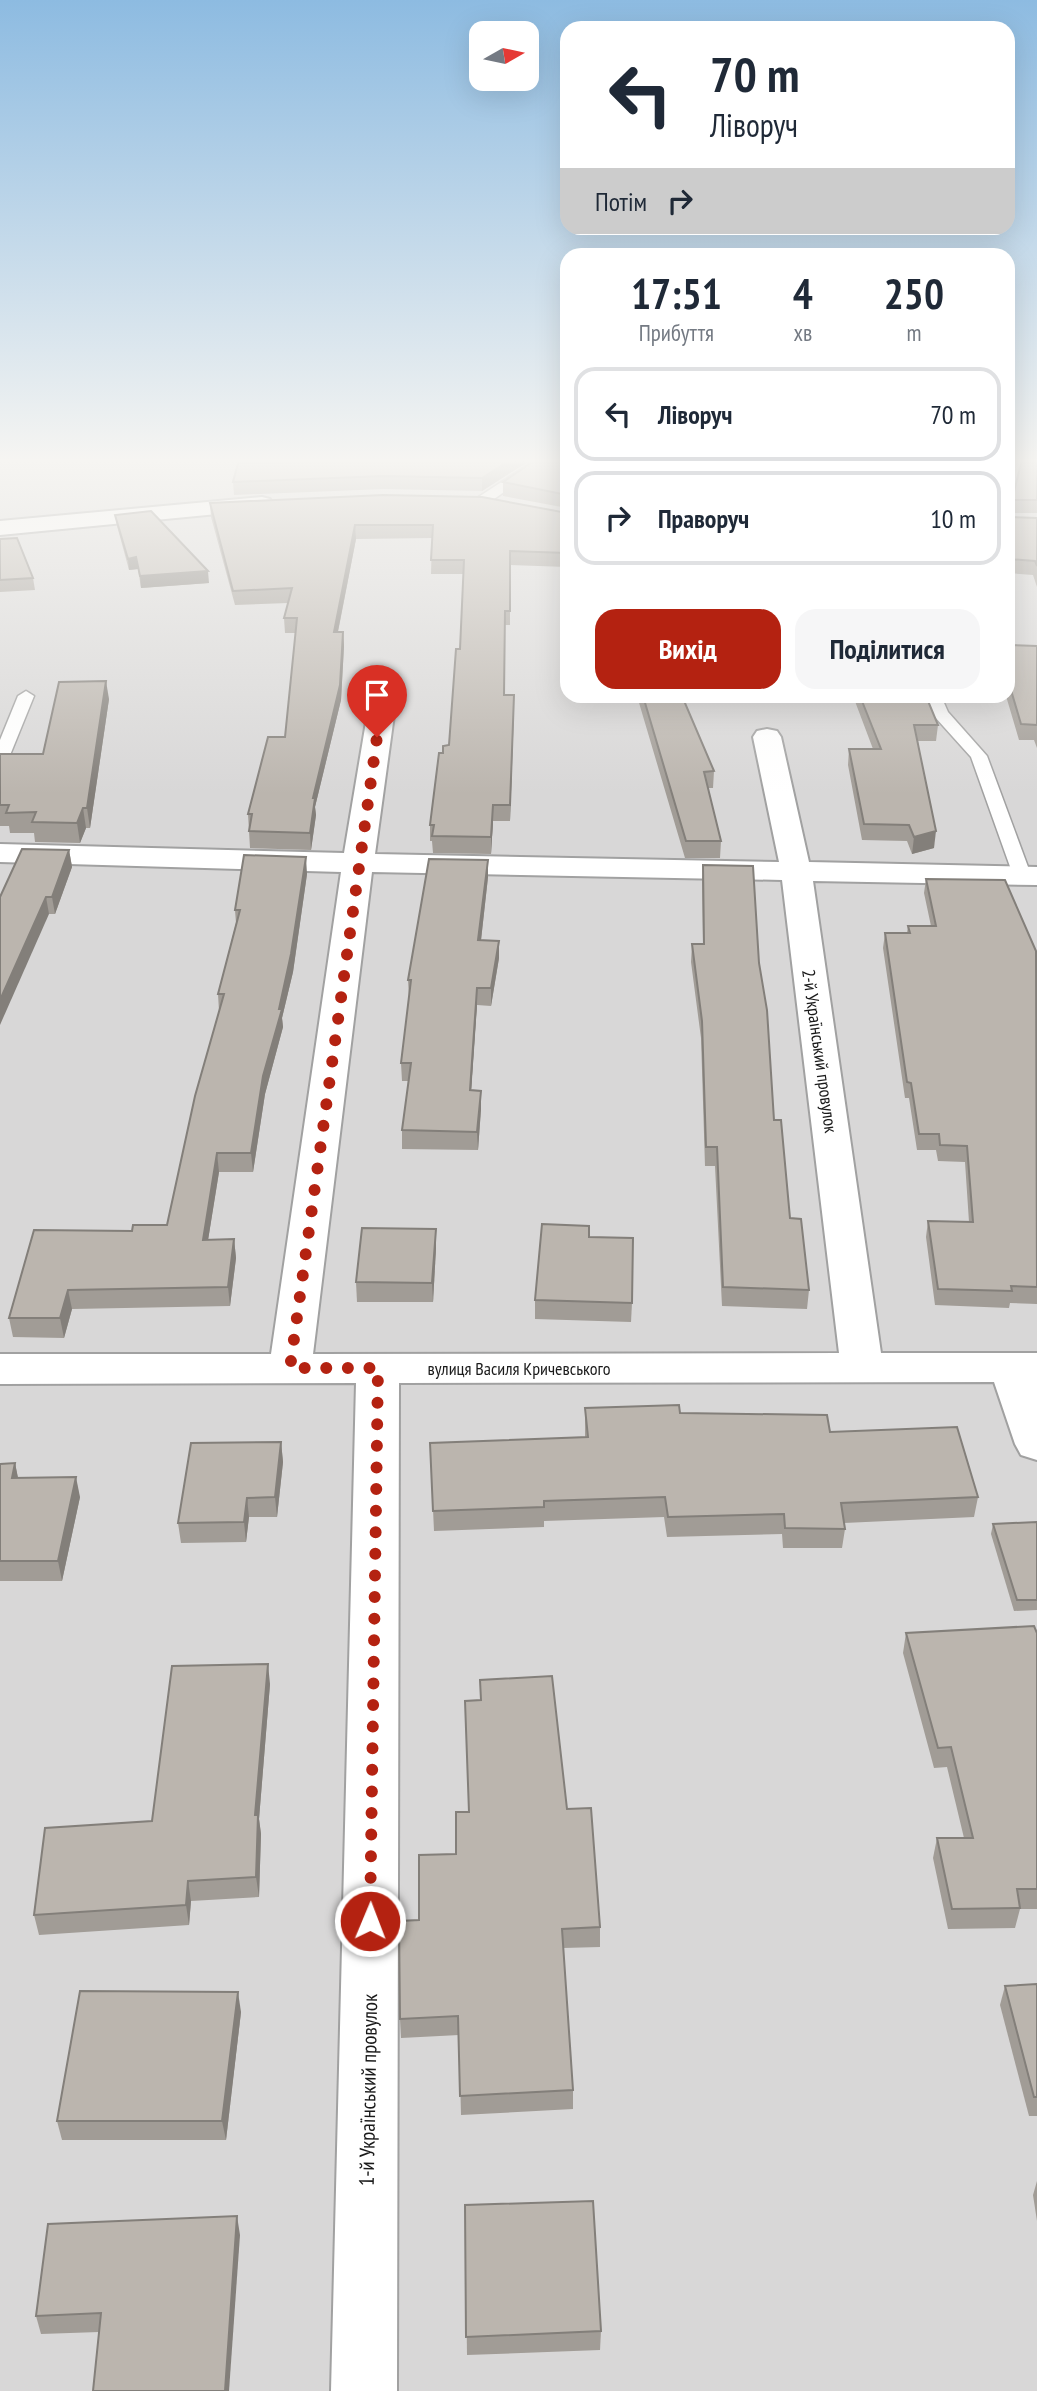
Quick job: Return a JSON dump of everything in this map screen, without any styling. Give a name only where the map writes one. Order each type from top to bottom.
[{"type":"street","points":[[290,1368],[358,863],[385,686]]},
{"type":"street","name":"2-й Український провулок","points":[[767,737],[796,871],[862,1367]]},
{"type":"street","points":[[0,853],[358,863],[1029,875]]},
{"type":"street","points":[[1023,1367],[1037,1444]]},
{"type":"street","name":"вулиця Василя Кричевського","points":[[0,1369],[1023,1367]]},
{"type":"street","name":"1-й Український провулок","points":[[364,2391],[378,1368]]},
{"type":"lane","points":[[0,760],[26,696]]},
{"type":"lane","points":[[936,703],[941,714],[979,756],[1029,875]]},
{"type":"shaded area","points":[[0,571],[560,571],[560,703],[1015,703],[1015,571],[1037,571],[1037,2391],[0,2391]]},
{"type":"building","points":[[0,571],[30,571],[33,578],[0,580]]},
{"type":"building","points":[[139,571],[208,571],[140,576]]},
{"type":"building","points":[[228,571],[346,571],[334,632],[343,632],[340,685],[313,798],[310,833],[249,831],[252,814],[248,814],[268,737],[285,737],[297,618],[284,618],[292,588],[233,591]]},
{"type":"building","points":[[464,571],[510,571],[510,611],[505,611],[504,695],[514,695],[510,805],[493,805],[491,837],[432,836],[434,825],[430,825],[439,753],[443,753],[443,746],[449,745],[456,649],[460,649]]},
{"type":"building","points":[[1015,645],[1037,646],[1037,725],[1021,724],[1015,703]]},
{"type":"building","points":[[106,681],[87,808],[83,808],[77,823],[32,822],[36,812],[6,813],[9,805],[0,805],[0,754],[43,754],[59,682]]},
{"type":"building","points":[[645,703],[685,703],[714,771],[704,772],[721,841],[686,841]]},
{"type":"building","points":[[863,703],[929,703],[938,725],[914,725],[936,831],[914,837],[909,825],[864,824],[849,749],[881,749]]},
{"type":"building","points":[[22,849],[69,850],[52,897],[46,897],[0,1000],[0,897]]},
{"type":"building","points":[[244,855],[306,857],[291,954],[279,1009],[282,1009],[263,1076],[251,1153],[217,1153],[203,1240],[234,1239],[228,1287],[68,1290],[60,1318],[9,1318],[34,1230],[132,1231],[133,1225],[167,1225],[195,1096],[224,994],[218,994],[240,910],[235,910]]},
{"type":"building","points":[[429,859],[488,860],[478,940],[499,941],[491,988],[477,988],[470,1090],[481,1091],[477,1132],[402,1130],[411,1063],[401,1063],[411,980],[408,980]]},
{"type":"building","points":[[703,865],[753,866],[774,1120],[781,1120],[790,1218],[801,1219],[809,1290],[723,1287],[717,1147],[706,1147],[702,1021],[692,944],[704,944]]},
{"type":"building","points":[[926,879],[1005,880],[1036,951],[1037,1287],[1011,1286],[1012,1291],[938,1289],[928,1221],[973,1222],[967,1146],[940,1145],[939,1134],[919,1134],[911,1083],[907,1082],[885,933],[910,933],[908,926],[936,926]]},
{"type":"building","points":[[542,1224],[589,1226],[589,1237],[633,1238],[632,1303],[535,1300]]},
{"type":"building","points":[[362,1228],[436,1229],[432,1283],[356,1282]]},
{"type":"building","points":[[679,1405],[680,1413],[827,1415],[830,1432],[957,1427],[978,1497],[841,1503],[845,1529],[785,1528],[784,1514],[668,1517],[665,1497],[544,1501],[544,1507],[433,1511],[430,1443],[588,1437],[585,1408]]},
{"type":"building","points":[[281,1442],[275,1497],[247,1498],[244,1522],[178,1523],[191,1443]]},
{"type":"building","points":[[15,1463],[12,1478],[76,1477],[58,1561],[0,1561],[0,1464]]},
{"type":"building","points":[[1037,1522],[1037,1600],[1017,1600],[993,1524]]},
{"type":"building","points":[[1034,1626],[1037,1633],[1037,1889],[1017,1889],[1020,1908],[952,1909],[937,1838],[973,1838],[951,1747],[938,1748],[906,1633]]},
{"type":"building","points":[[268,1664],[255,1815],[258,1815],[256,1877],[188,1881],[186,1905],[34,1915],[45,1828],[152,1821],[172,1666]]},
{"type":"building","points":[[552,1676],[567,1809],[591,1808],[600,1927],[562,1929],[573,2090],[460,2096],[458,2016],[400,2019],[399,1921],[419,1920],[419,1855],[456,1854],[456,1812],[469,1812],[465,1701],[481,1700],[480,1680]]},
{"type":"building","points":[[1037,1984],[1037,2097],[1034,2097],[1005,1986]]},
{"type":"building","points":[[80,1991],[238,1992],[222,2121],[57,2121]]},
{"type":"building","points":[[593,2201],[601,2331],[466,2337],[465,2205]]},
{"type":"building","points":[[237,2216],[225,2391],[93,2391],[101,2313],[36,2316],[48,2224]]},
{"type":"route","points":[[370,1921],[378,1368],[290,1368],[377,737]]}]
